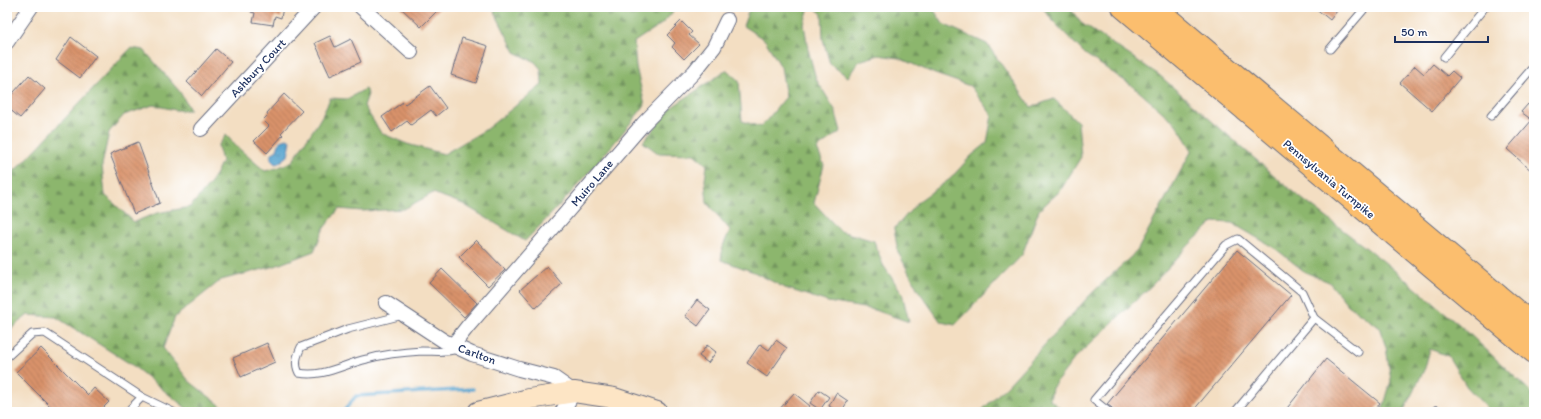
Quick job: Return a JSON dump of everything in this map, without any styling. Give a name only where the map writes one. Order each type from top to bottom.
[{"type":"highway","name":"Pennsylvania Turnpike","points":[[1123,7],[1534,352]]},
{"type":"highway","name":"Pennsylvania Turnpike","points":[[1154,7],[1534,326]]},
{"type":"street","points":[[7,42],[31,7]]},
{"type":"street","name":"Ashbury Court","points":[[201,129],[314,7]]},
{"type":"street","points":[[361,7],[411,52]]},
{"type":"street","name":"Muiro Lane","points":[[457,347],[468,326],[643,124],[694,72],[714,47],[727,20]]},
{"type":"street","name":"Carlton","points":[[386,303],[444,342],[519,369],[554,378],[574,392]]},
{"type":"street","points":[[562,412],[574,392]]},
{"type":"street","points":[[478,412],[529,399],[574,392],[614,398],[657,412]]},
{"type":"lane","points":[[1330,49],[1366,7]]},
{"type":"lane","points":[[1444,57],[1486,7]]},
{"type":"lane","points":[[1491,116],[1534,66]]},
{"type":"lane","points":[[1109,412],[1094,400],[1226,245],[1238,239],[1302,292],[1314,318],[1358,352]]},
{"type":"lane","points":[[403,314],[348,329],[302,347],[296,358],[296,368],[299,373],[309,375],[321,374],[367,359],[398,353],[423,351],[445,353],[457,347]]},
{"type":"lane","points":[[1235,412],[1314,318]]},
{"type":"lane","points":[[7,357],[32,334],[45,333],[142,397],[173,412]]},
{"type":"lane","points":[[127,412],[142,397]]},
{"type":"lane","points":[[1434,412],[1436,410],[1439,412]]},
{"type":"green space","points":[[492,7],[677,7],[663,23],[634,42],[636,67],[645,105],[587,175],[525,241],[463,204],[433,193],[404,209],[362,211],[339,209],[324,228],[314,251],[275,266],[221,280],[175,317],[163,348],[189,381],[229,412],[191,412],[132,365],[56,317],[28,315],[7,332],[7,177],[24,162],[131,48],[144,50],[180,92],[190,110],[175,110],[153,105],[124,115],[109,132],[102,165],[105,195],[134,222],[157,213],[190,207],[211,183],[222,161],[218,146],[226,135],[237,147],[265,171],[277,168],[293,161],[323,115],[330,98],[347,99],[365,89],[368,94],[364,106],[381,133],[407,144],[444,154],[485,130],[542,85],[541,69],[535,62],[515,52]]},
{"type":"green space","points":[[750,7],[809,7],[804,24],[808,49],[816,79],[835,110],[841,131],[817,149],[824,165],[814,203],[840,231],[874,241],[883,265],[902,293],[909,322],[875,310],[828,302],[785,288],[754,272],[721,260],[723,246],[730,230],[707,203],[705,180],[707,165],[694,154],[658,153],[643,142],[672,107],[727,70],[739,81],[742,121],[761,127],[786,97],[781,67],[765,40],[743,26]]},
{"type":"green space","points":[[814,7],[932,7],[943,24],[987,44],[1031,107],[1054,99],[1078,122],[1081,157],[1060,191],[1039,210],[1022,255],[955,325],[941,322],[918,290],[898,252],[894,229],[919,201],[950,179],[971,156],[987,143],[992,115],[970,86],[935,74],[899,58],[879,55],[859,61],[848,77],[830,64],[823,39],[822,14]]},
{"type":"green space","points":[[1042,7],[1069,7],[1081,23],[1159,75],[1293,192],[1382,260],[1461,326],[1534,395],[1534,412],[1491,412],[1467,387],[1448,356],[1430,349],[1425,368],[1403,412],[1382,412],[1391,381],[1386,347],[1379,327],[1348,305],[1329,282],[1305,272],[1276,249],[1232,223],[1213,222],[1189,245],[1153,284],[1074,359],[1052,388],[1050,400],[1062,410],[1068,412],[980,412],[1008,385],[1090,295],[1137,251],[1192,150],[1176,124],[1134,87],[1085,54],[1054,22]]},
{"type":"water","points":[[287,139],[291,141],[288,156],[279,163],[275,164],[271,160],[271,154],[277,150],[280,141]]},
{"type":"building","points":[[252,7],[283,7],[281,18],[275,16],[273,25],[253,22],[255,13],[251,12]]},
{"type":"building","points":[[400,7],[441,7],[421,27]]},
{"type":"building","points":[[1314,7],[1340,7],[1330,20]]},
{"type":"building","points":[[681,21],[692,32],[689,35],[699,44],[684,59],[672,47],[675,43],[667,35]]},
{"type":"building","points":[[330,36],[335,47],[351,39],[361,62],[330,76],[315,43]]},
{"type":"building","points":[[71,37],[96,56],[80,78],[56,60]]},
{"type":"building","points":[[462,38],[488,46],[476,83],[451,75]]},
{"type":"building","points":[[216,49],[231,62],[202,96],[187,82]]},
{"type":"building","points":[[1433,64],[1447,76],[1452,71],[1460,78],[1432,111],[1400,83],[1415,66],[1424,74]]},
{"type":"building","points":[[29,75],[45,89],[20,118],[7,107],[7,100]]},
{"type":"building","points":[[430,86],[446,108],[436,116],[431,110],[411,125],[407,121],[392,132],[382,117],[403,102],[405,104]]},
{"type":"building","points":[[284,94],[302,111],[281,133],[283,135],[267,153],[254,141],[269,126],[263,120],[268,115],[267,113]]},
{"type":"building","points":[[1528,104],[1534,110],[1534,173],[1507,149],[1532,120],[1521,112]]},
{"type":"building","points":[[138,142],[160,203],[134,214],[110,154]]},
{"type":"building","points":[[476,240],[505,270],[488,286],[459,257]]},
{"type":"building","points":[[1237,250],[1291,295],[1192,412],[1114,412],[1107,404]]},
{"type":"building","points":[[547,266],[562,284],[536,308],[520,290]]},
{"type":"building","points":[[442,269],[477,303],[464,317],[429,283]]},
{"type":"building","points":[[697,300],[710,310],[698,326],[685,316]]},
{"type":"building","points":[[776,340],[787,348],[767,377],[747,363],[760,344],[769,350]]},
{"type":"building","points":[[267,343],[275,362],[241,377],[233,358]]},
{"type":"building","points":[[707,345],[716,352],[708,363],[699,356]]},
{"type":"building","points":[[41,348],[88,395],[94,388],[109,402],[99,412],[44,412],[50,406],[16,372]]},
{"type":"building","points":[[1326,359],[1380,403],[1373,412],[1284,412]]},
{"type":"building","points":[[819,390],[829,397],[820,410],[810,403]]},
{"type":"building","points":[[794,393],[810,406],[805,412],[777,412]]},
{"type":"building","points":[[836,393],[848,401],[841,412],[829,406]]},
{"type":"waterway","points":[[343,412],[356,396],[473,389]]}]
